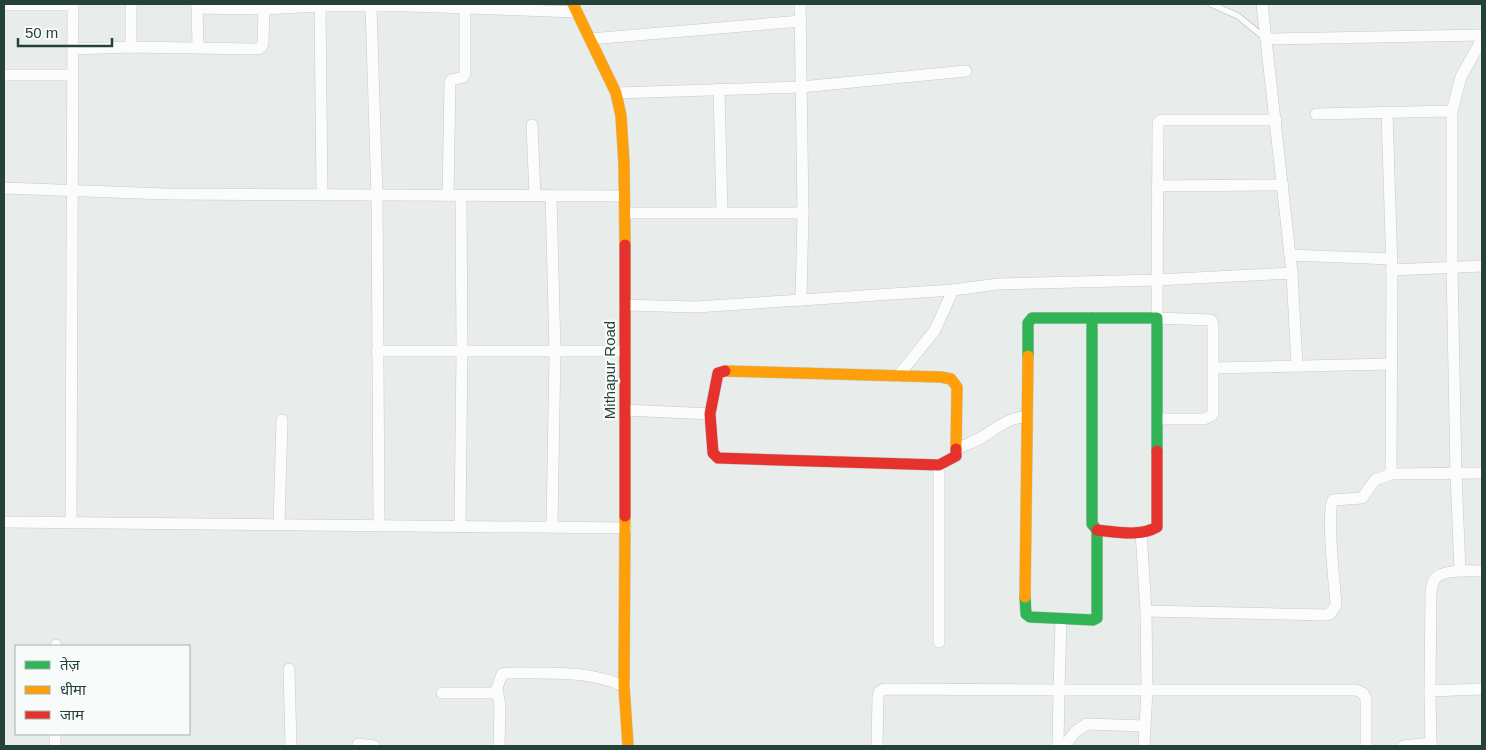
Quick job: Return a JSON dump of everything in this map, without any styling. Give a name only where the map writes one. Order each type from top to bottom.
[{"type":"street","points":[[4,5],[73,4],[72,523]]},
{"type":"street","points":[[131,4],[131,47]]},
{"type":"street","points":[[800,4],[801,300]]},
{"type":"street","points":[[1262,4],[1292,273],[1297,366]]},
{"type":"street","points":[[198,47],[197,6],[264,9],[320,6],[575,8]]},
{"type":"street","points":[[320,6],[322,195]]},
{"type":"street","points":[[371,6],[377,196],[379,525]]},
{"type":"street","points":[[448,196],[450,82],[451,80],[463,77],[465,74],[465,8]]},
{"type":"street","name":"Mithapur Road","points":[[575,8],[616,93],[622,116],[626,410],[624,686],[628,746]]},
{"type":"street","points":[[73,49],[131,47],[258,49],[263,43],[264,9]]},
{"type":"street","points":[[590,39],[801,21]]},
{"type":"street","points":[[1266,39],[1482,37],[1460,77],[1452,112],[1452,268],[1460,571]]},
{"type":"street","points":[[616,93],[801,87],[966,71]]},
{"type":"street","points":[[4,75],[72,75]]},
{"type":"street","points":[[720,90],[722,212]]},
{"type":"street","points":[[1387,112],[1392,265],[1391,474]]},
{"type":"street","points":[[1316,114],[1452,112]]},
{"type":"street","points":[[1092,318],[1092,524],[1097,530],[1141,532],[1153,530],[1157,527],[1157,126],[1161,120],[1276,120]]},
{"type":"street","points":[[532,125],[535,196]]},
{"type":"street","points":[[1157,186],[1283,185]]},
{"type":"street","points":[[4,188],[73,191],[377,196],[624,196]]},
{"type":"street","points":[[460,526],[461,196]]},
{"type":"street","points":[[551,196],[555,351],[552,527]]},
{"type":"street","points":[[624,213],[802,213]]},
{"type":"street","points":[[1290,255],[1392,265],[1452,268],[1482,266]]},
{"type":"street","points":[[625,304],[696,307],[953,290],[998,284],[1157,280],[1292,273]]},
{"type":"street","points":[[898,376],[935,330],[953,290]]},
{"type":"street","points":[[1097,530],[1097,618],[1093,620],[1060,620],[1030,617],[1026,614],[1029,320],[1032,318],[1157,318],[1210,320],[1213,324],[1213,414],[1204,419],[1158,419]]},
{"type":"street","points":[[377,351],[625,351]]},
{"type":"street","points":[[1214,368],[1391,364]]},
{"type":"street","points":[[720,372],[898,376],[941,377],[955,382],[957,386],[957,449],[955,458],[939,465],[718,458],[713,453],[710,414],[715,382],[720,372]]},
{"type":"street","points":[[626,410],[710,414]]},
{"type":"street","points":[[957,449],[1012,419],[1028,417]]},
{"type":"street","points":[[280,525],[282,420]]},
{"type":"street","points":[[939,465],[939,642]]},
{"type":"street","points":[[1146,611],[1330,614],[1336,606],[1331,502],[1336,499],[1363,498],[1375,480],[1391,474],[1482,473]]},
{"type":"street","points":[[4,522],[626,528]]},
{"type":"street","points":[[1141,532],[1146,611],[1147,690],[1144,746]]},
{"type":"street","points":[[1403,746],[1431,745],[1431,591],[1433,582],[1436,577],[1442,574],[1460,571],[1482,571]]},
{"type":"street","points":[[1058,746],[1060,620]]},
{"type":"street","points":[[289,670],[291,746]]},
{"type":"street","points":[[499,746],[500,706],[498,693],[500,676],[505,673],[588,674],[608,679],[624,686]]},
{"type":"street","points":[[877,746],[878,696],[879,692],[884,688],[1360,691],[1366,699],[1366,746]]},
{"type":"street","points":[[1430,691],[1482,689]]},
{"type":"street","points":[[442,693],[498,693]]},
{"type":"street","points":[[1064,746],[1076,731],[1087,724],[1144,726]]},
{"type":"street","points":[[358,744],[374,746]]},
{"type":"lane","points":[[1211,4],[1238,16],[1266,39]]},
{"type":"traffic: fast","points":[[1028,356],[1028,323],[1032,318],[1157,318],[1157,451]]},
{"type":"traffic: fast","points":[[1025,597],[1026,614],[1030,617],[1093,620],[1097,618],[1097,530],[1092,524],[1092,318]]},
{"type":"traffic: slow","points":[[573,4],[616,93],[621,116],[624,163],[625,245]]},
{"type":"traffic: slow","points":[[1025,597],[1028,356]]},
{"type":"traffic: slow","points":[[725,371],[941,377],[951,379],[957,387],[956,449]]},
{"type":"traffic: slow","points":[[625,516],[624,686],[628,746]]},
{"type":"traffic: jam","points":[[625,245],[625,516]]},
{"type":"traffic: jam","points":[[725,371],[718,373],[710,414],[713,453],[718,458],[939,465],[956,456],[956,449]]},
{"type":"traffic: jam","points":[[1097,530],[1136,533],[1157,527],[1157,451]]}]
